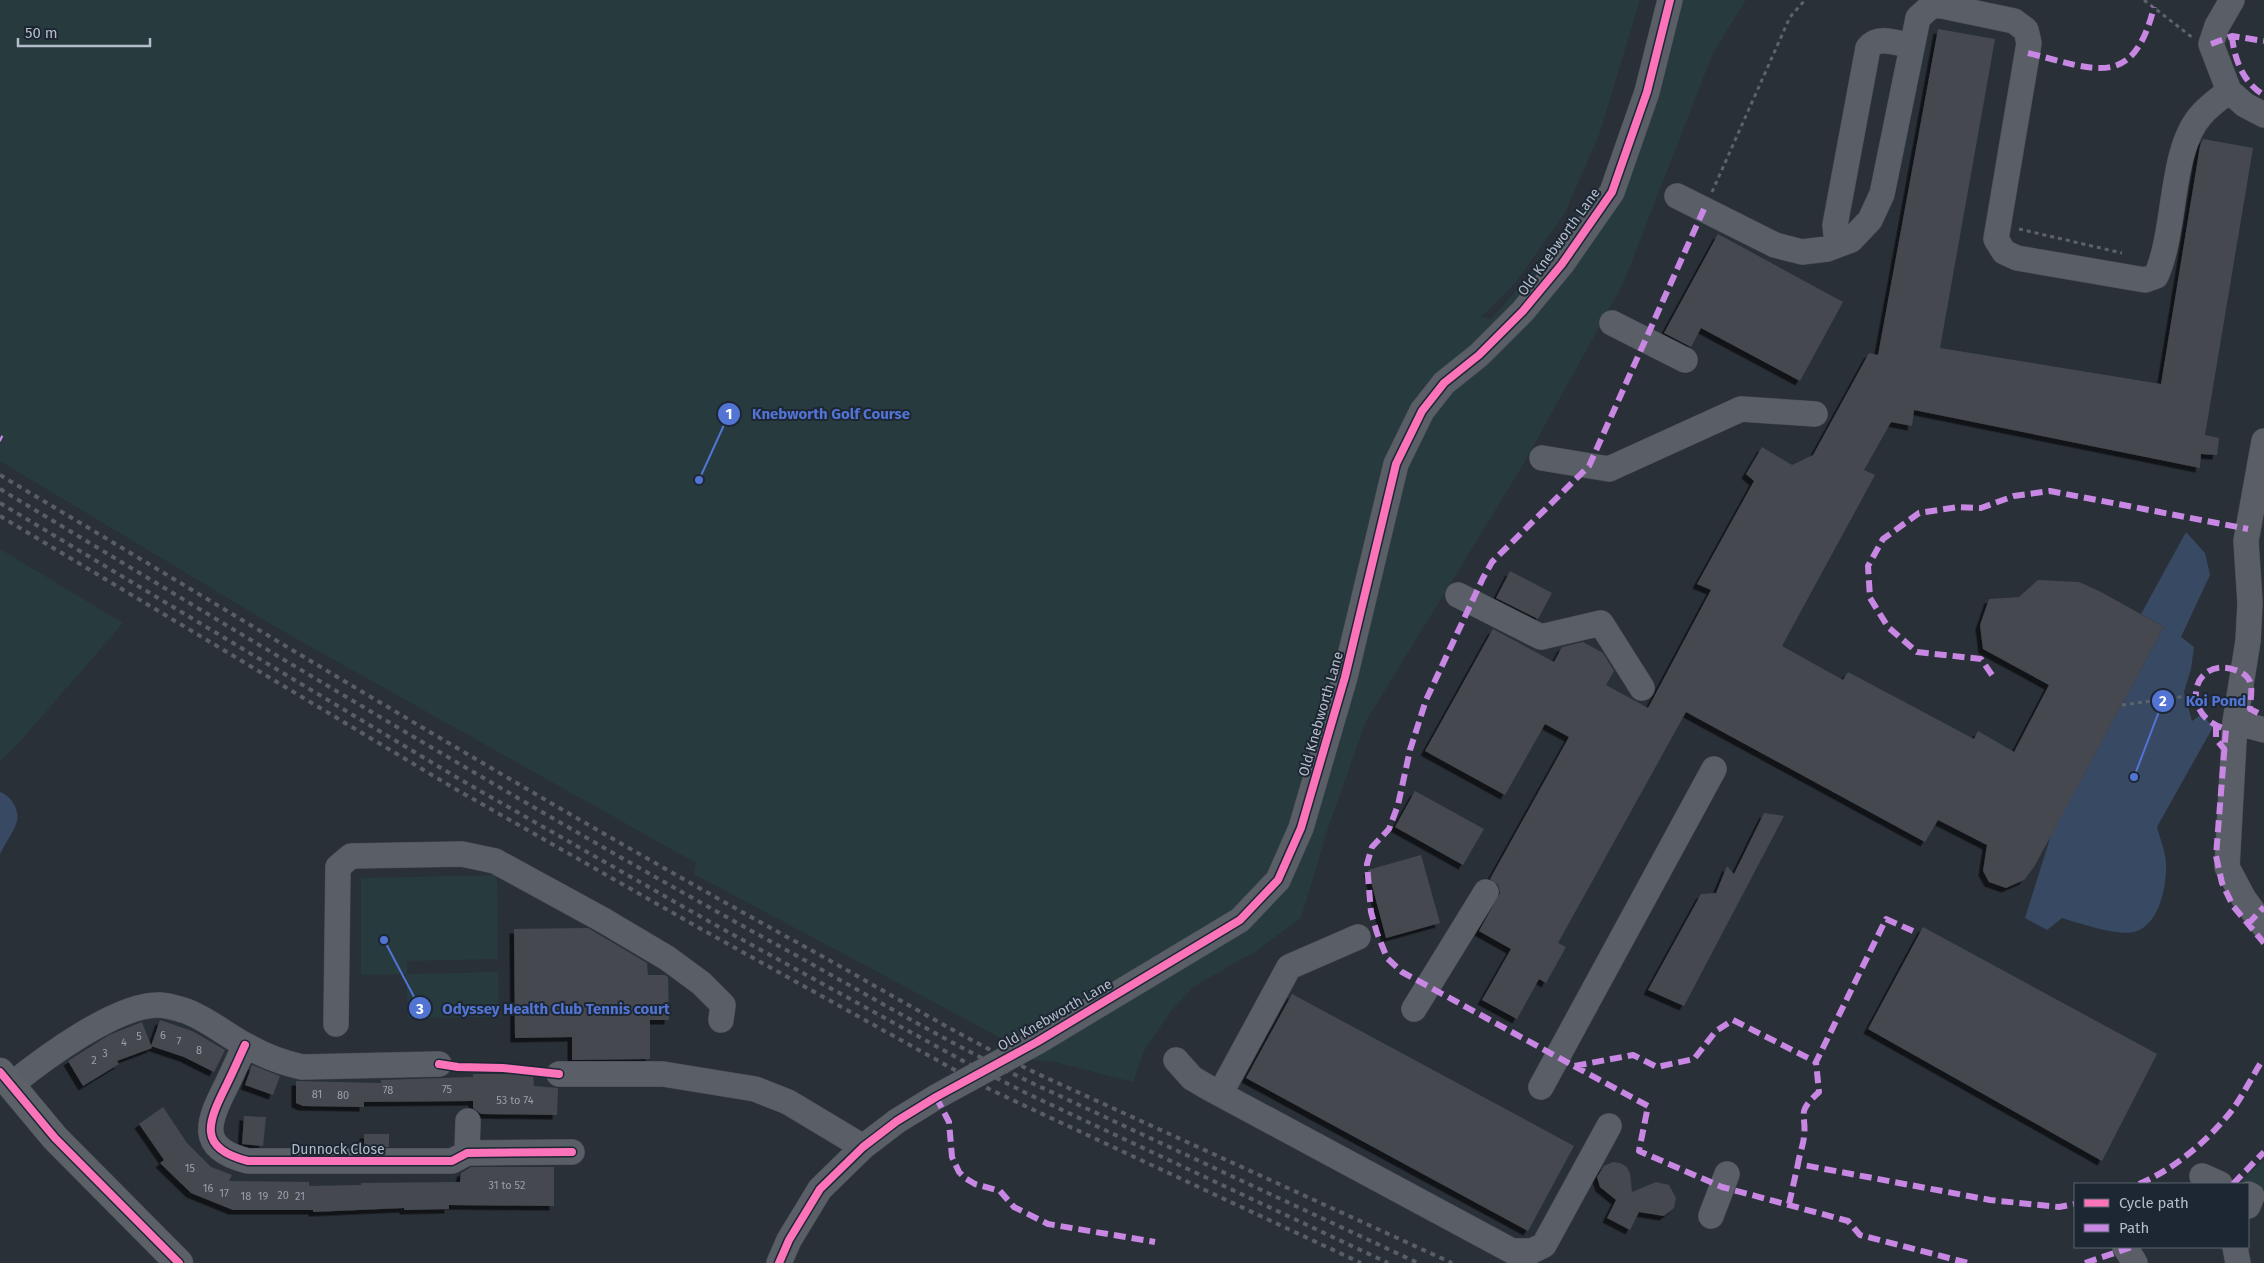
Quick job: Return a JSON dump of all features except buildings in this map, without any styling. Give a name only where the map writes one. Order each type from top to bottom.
[{"type":"main road","points":[[3,1077],[55,1138],[174,1258]]},
{"type":"street","name":"Old Knebworth Lane","points":[[779,1263],[789,1240],[820,1189],[862,1147],[897,1121],[936,1097],[1037,1042],[1240,920],[1278,880],[1302,828],[1345,677],[1396,464],[1422,411],[1444,383],[1479,354],[1523,311],[1562,264],[1612,192],[1646,92],[1670,0]]},
{"type":"street","points":[[2232,0],[2217,26],[2211,44],[2229,91],[2245,105],[2264,115]]},
{"type":"street","points":[[1677,196],[1775,245],[1802,252],[1827,249],[1851,240],[1870,220],[1882,194],[1918,18],[1932,2],[2014,21],[2026,30],[2030,43],[1996,239],[2004,252],[2017,258],[2145,280],[2156,276],[2162,262],[2185,142],[2201,114],[2229,91]]},
{"type":"street","points":[[1837,245],[1835,225],[1868,48],[1873,42],[1878,40],[1911,46]]},
{"type":"street","points":[[1612,323],[1685,360]]},
{"type":"street","points":[[1542,458],[1609,470],[1741,409],[1814,414]]},
{"type":"street","points":[[2264,441],[2246,541],[2250,603],[2248,641],[2235,722],[2227,867],[2244,898],[2264,926]]},
{"type":"street","points":[[1458,595],[1540,637],[1601,623],[1642,688]]},
{"type":"street","points":[[2235,722],[2264,730]]},
{"type":"street","points":[[1542,1087],[1714,769]]},
{"type":"street","points":[[336,1024],[338,867],[351,856],[462,854],[495,861],[603,920],[667,958],[701,983],[723,1006],[721,1020]]},
{"type":"street","points":[[1414,1009],[1486,892]]},
{"type":"street","points":[[1220,1094],[1288,967],[1358,937]]},
{"type":"street","points":[[3,1077],[48,1056],[95,1027],[125,1012],[159,1005],[191,1013],[245,1045],[283,1062],[302,1067],[439,1064]]},
{"type":"street","name":"Dunnock Close","points":[[245,1045],[215,1107],[211,1121],[211,1133],[215,1144],[224,1153],[248,1161],[452,1161],[467,1153],[572,1152]]},
{"type":"street","points":[[1176,1060],[1192,1078],[1220,1094],[1512,1251],[1532,1251],[1544,1245],[1609,1126]]},
{"type":"street","points":[[559,1074],[663,1074],[755,1089],[788,1102],[862,1147]]},
{"type":"street","points":[[467,1153],[468,1121]]},
{"type":"street","points":[[1711,1216],[1727,1174]]},
{"type":"street","points":[[2126,1248],[2136,1263]]},
{"type":"street","points":[[2235,1248],[2238,1263]]},
{"type":"path","points":[[1704,209],[1790,17],[1805,0]]},
{"type":"path","points":[[2144,0],[2195,40],[2211,44]]},
{"type":"path","points":[[1998,224],[2124,253]]},
{"type":"path","points":[[2122,705],[2195,695]]},
{"type":"green space","points":[[0,0],[1640,0],[1599,135],[1565,213],[1516,282],[1481,317],[1491,319],[1528,277],[1598,187],[1602,189],[1531,288],[1418,403],[1293,831],[1271,877],[1235,914],[1012,1044],[694,874],[696,863],[281,630],[0,461]]},
{"type":"green space","points":[[1676,0],[1746,0],[1713,53],[1623,284],[1520,470],[1366,721],[1326,834],[1301,918],[1256,951],[1193,987],[1171,1011],[1144,1051],[1133,1082],[1055,1062],[1025,1059],[1282,890],[1404,468],[1424,424],[1586,243]]},
{"type":"green space","points":[[0,549],[123,623],[17,745],[0,761]]},
{"type":"green space","points":[[497,875],[498,959],[407,961],[407,974],[498,972],[499,1017],[408,1018],[406,974],[361,975],[361,878]]},
{"type":"green space","points":[[2264,1160],[2264,1194],[2249,1186],[2249,1183],[2241,1181]]},
{"type":"water","points":[[2186,532],[2205,553],[2210,575],[2181,637],[2194,647],[2191,669],[2184,692],[2192,721],[2202,714],[2213,727],[2157,827],[2166,863],[2166,877],[2159,906],[2149,923],[2134,932],[2108,931],[2062,918],[2047,930],[2025,918],[2051,835],[2164,627],[2141,614]]},
{"type":"water","points":[[0,792],[7,796],[16,807],[18,816],[14,829],[0,854]]},
{"type":"railway","points":[[0,475],[590,826],[975,1042],[1038,1074],[1452,1263]]},
{"type":"railway","points":[[0,489],[485,779],[680,891],[936,1034],[1032,1083],[1418,1263]]},
{"type":"railway","points":[[0,503],[461,780],[710,922],[965,1062],[1026,1093],[1388,1263]]},
{"type":"railway","points":[[0,516],[452,787],[701,929],[989,1089],[1361,1263]]},
{"type":"marked path","points":[[2028,53],[2091,68],[2108,68],[2122,63],[2135,52],[2145,34],[2154,7]]},
{"type":"marked path","points":[[2232,36],[2237,61],[2245,77],[2250,84],[2264,95]]},
{"type":"marked path","points":[[2211,44],[2232,36],[2264,41]]},
{"type":"marked path","points":[[1704,209],[1589,466],[1492,562],[1483,578],[1426,700],[1410,750],[1398,805],[1389,829],[1372,847],[1367,864],[1371,912],[1387,958],[1402,972],[1574,1066],[1633,1055],[1657,1067],[1694,1059],[1716,1031],[1733,1020],[1816,1062]]},
{"type":"marked path","points":[[1992,675],[1981,659],[1917,652],[1888,627],[1870,598],[1868,566],[1883,539],[1919,513],[1958,507],[1981,508],[2014,496],[2050,491],[2248,529]]},
{"type":"marked path","points":[[2258,713],[2250,709],[2251,685],[2248,678],[2235,670],[2220,668],[2209,671],[2201,679],[2196,689],[2196,701],[2201,712],[2211,722],[2226,729],[2216,856],[2222,883],[2233,906],[2264,943]]},
{"type":"marked path","points":[[2216,725],[2216,739],[2225,750]]},
{"type":"marked path","points":[[2248,924],[2264,907]]},
{"type":"marked path","points":[[1913,931],[1886,919],[1816,1062],[1819,1092],[1804,1109],[1805,1129],[1798,1164],[1990,1200],[2059,1207],[2074,1204]]},
{"type":"marked path","points":[[2141,1183],[2177,1163],[2220,1125],[2234,1108],[2262,1061]]},
{"type":"marked path","points":[[1574,1066],[1648,1106],[1639,1151],[1722,1187],[1848,1221],[1860,1235],[1968,1263]]},
{"type":"marked path","points":[[936,1097],[949,1122],[952,1157],[959,1172],[965,1178],[975,1184],[1000,1191],[1014,1207],[1048,1224],[1155,1242]]},
{"type":"marked path","points":[[2234,1183],[2264,1152]]},
{"type":"marked path","points":[[1789,1204],[1798,1164]]},
{"type":"marked path","points":[[2085,1263],[2129,1248]]},
{"type":"cycle path","points":[[779,1263],[789,1240],[820,1189],[863,1147],[897,1121],[936,1097],[1037,1042],[1240,920],[1278,880],[1301,828],[1345,677],[1396,464],[1422,411],[1444,383],[1479,355],[1523,311],[1562,264],[1612,192],[1647,92],[1670,0]]},
{"type":"cycle path","points":[[245,1045],[220,1098],[212,1122],[211,1132],[213,1141],[220,1149],[231,1156],[248,1161],[452,1161],[467,1153],[572,1152]]},
{"type":"cycle path","points":[[439,1064],[559,1074]]},
{"type":"cycle path","points":[[0,1072],[55,1138],[179,1263]]},
{"type":"place","name":"Knebworth Golf Course","points":[[699,480]]},
{"type":"place","name":"Koi Pond","points":[[2134,777]]},
{"type":"place","name":"Odyssey Health Club Tennis court","points":[[384,940]]}]
